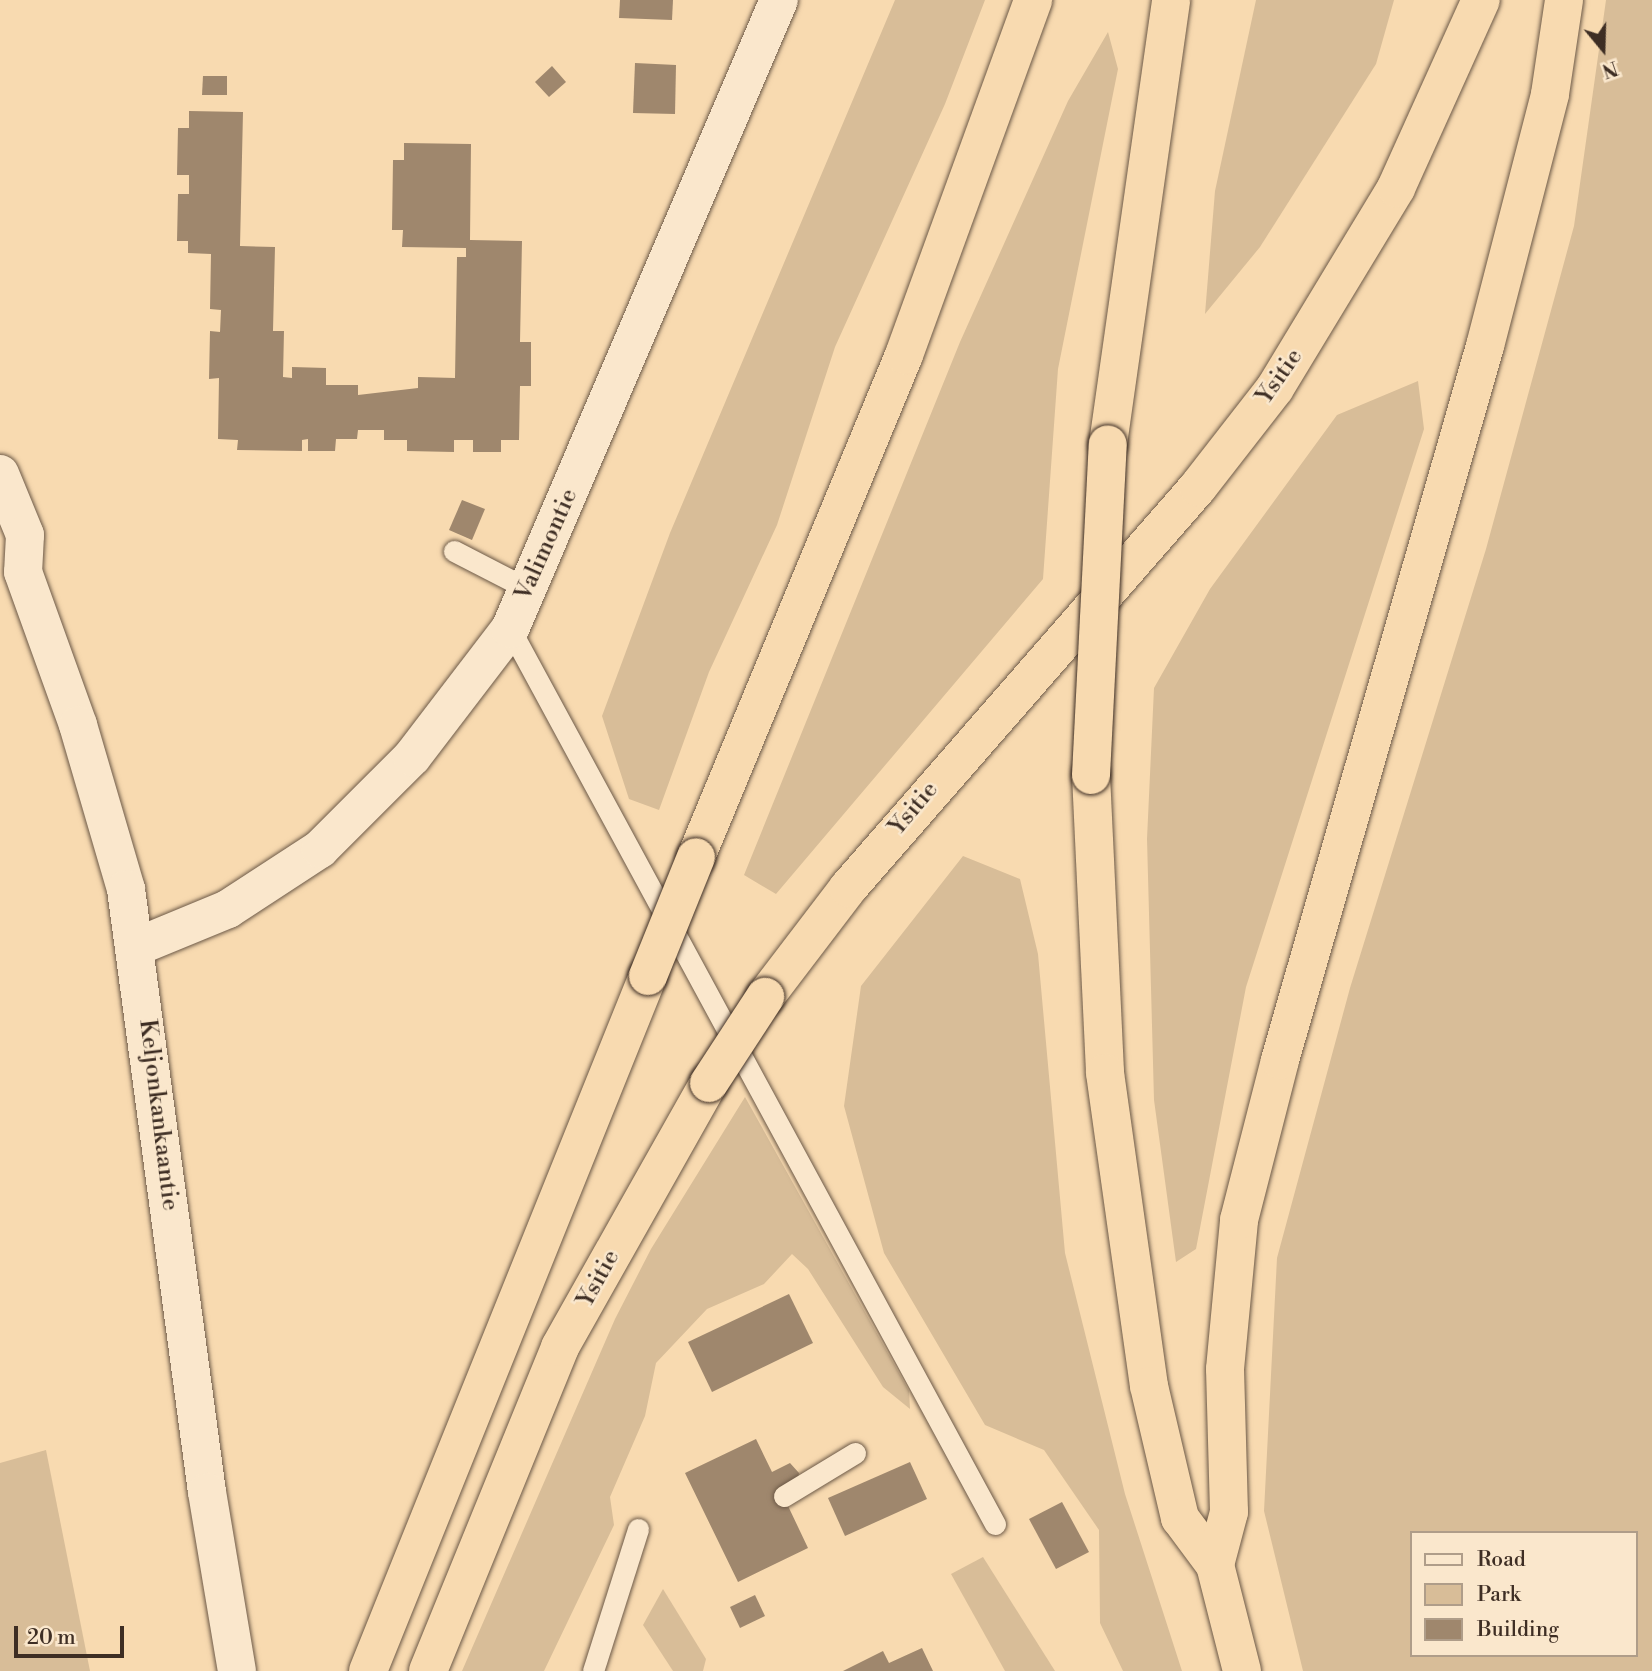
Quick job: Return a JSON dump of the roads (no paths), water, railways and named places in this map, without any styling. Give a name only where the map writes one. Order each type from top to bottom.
[{"type":"highway","points":[[368,1671],[696,857],[904,355],[1033,0]]},
{"type":"highway","points":[[1171,0],[1108,444],[1091,775],[1105,1073],[1149,1386],[1180,1518],[1215,1564],[1242,1671]]},
{"type":"highway","name":"Ysitie","points":[[428,1671],[560,1347],[709,1083],[765,997],[848,888],[1198,487],[1275,388],[1396,188],[1481,0]]},
{"type":"highway","points":[[1215,1564],[1229,1512],[1225,1368],[1239,1220],[1280,1060],[1489,333],[1550,94],[1563,0]]},
{"type":"main road","name":"Valimontie","points":[[136,947],[228,909],[320,849],[412,757],[510,629],[779,0]]},
{"type":"main road","name":"Keljonkankaantie","points":[[0,474],[25,535],[12,562],[78,725],[126,889],[136,947],[207,1492],[237,1671]]},
{"type":"lane","points":[[454,551],[528,589]]},
{"type":"lane","points":[[510,629],[995,1524]]},
{"type":"lane","points":[[784,1496],[855,1453]]},
{"type":"lane","points":[[593,1671],[638,1529]]}]
